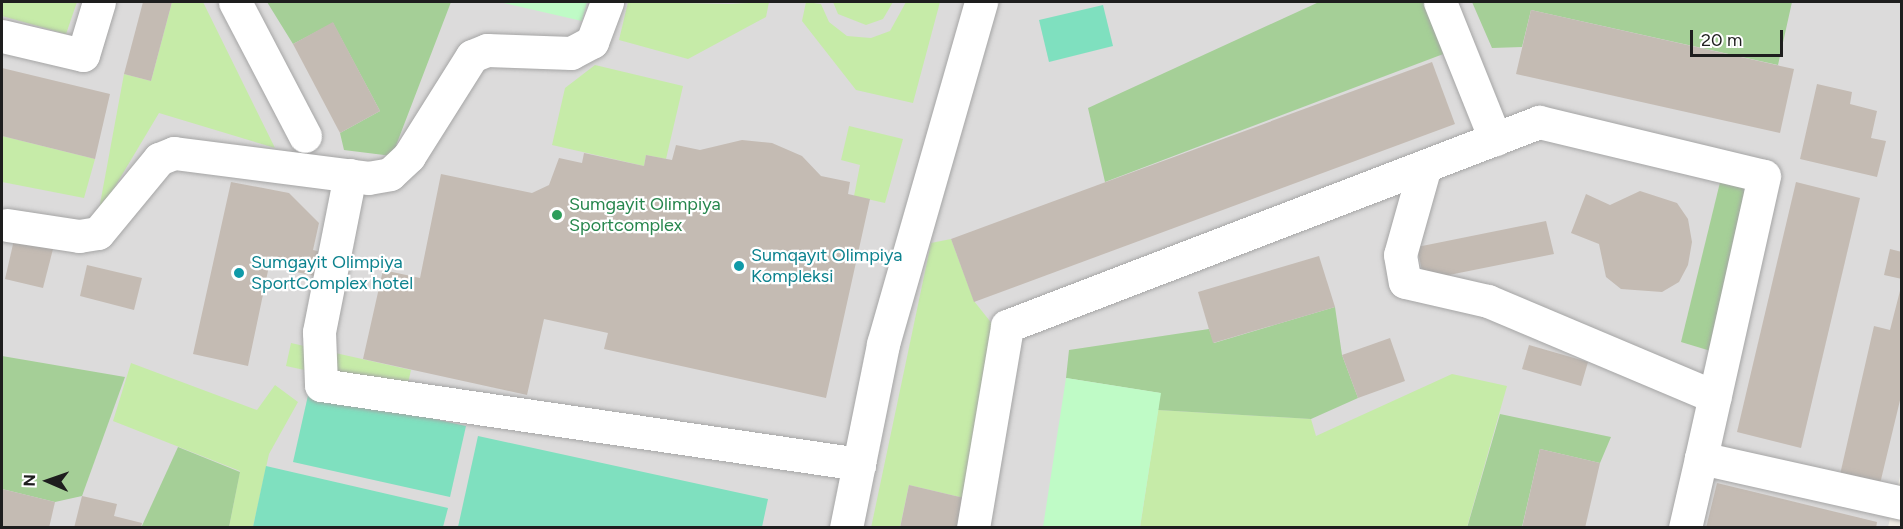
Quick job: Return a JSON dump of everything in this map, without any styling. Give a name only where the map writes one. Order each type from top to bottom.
[{"type":"lane","points":[[2,36],[83,56],[99,2]]},
{"type":"lane","points":[[235,2],[305,135]]},
{"type":"lane","points":[[7,225],[79,236],[98,233],[159,159],[174,153],[350,175],[390,174],[409,156],[472,56],[487,50],[571,53],[592,42],[607,2]]},
{"type":"lane","points":[[846,528],[883,344],[981,2]]},
{"type":"lane","points":[[1440,2],[1496,139]]},
{"type":"lane","points":[[973,528],[1006,326],[1539,123],[1764,176],[1685,528]]},
{"type":"lane","points":[[1425,166],[1400,255],[1406,282],[1488,300],[1715,397]]},
{"type":"lane","points":[[350,175],[319,332],[321,385],[859,464]]},
{"type":"lane","points":[[1701,458],[1902,503]]},
{"type":"shaded area","points":[[2,2],[1901,2],[1902,468],[1888,527],[2,527]]},
{"type":"green space","points":[[2,2],[77,2],[66,34],[2,16]]},
{"type":"green space","points":[[172,2],[203,2],[275,148],[159,113],[98,215],[124,74],[151,81]]},
{"type":"green space","points":[[267,2],[451,2],[392,156],[344,150],[340,133],[380,111],[333,23],[293,44]]},
{"type":"green space","points":[[499,2],[587,2],[582,21]]},
{"type":"green space","points":[[628,2],[729,4],[769,2],[766,17],[688,59],[619,40]]},
{"type":"green space","points":[[806,2],[821,4],[829,22],[847,36],[871,38],[890,31],[906,2],[940,2],[913,103],[856,90],[802,21]]},
{"type":"green space","points":[[833,2],[893,2],[883,19],[866,25],[838,14]]},
{"type":"green space","points":[[1319,2],[1429,2],[1446,53],[1105,182],[1088,108]]},
{"type":"green space","points":[[1472,2],[1792,2],[1778,65],[1531,10],[1522,47],[1492,48]]},
{"type":"green space","points":[[1103,5],[1113,46],[1049,62],[1039,20]]},
{"type":"green space","points":[[595,65],[683,86],[666,159],[646,155],[644,166],[552,145],[565,88]]},
{"type":"green space","points":[[849,126],[903,139],[885,203],[854,196],[860,165],[841,160]]},
{"type":"green space","points":[[2,136],[95,159],[84,198],[2,182]]},
{"type":"green space","points":[[1724,166],[1764,176],[1724,355],[1681,342]]},
{"type":"green space","points":[[951,239],[974,301],[993,325],[964,498],[909,485],[900,527],[871,528],[931,243]]},
{"type":"green space","points":[[1335,307],[1342,355],[1358,398],[1311,419],[1158,410],[1160,393],[1066,378],[1069,350],[1209,329],[1214,343]]},
{"type":"green space","points":[[291,343],[411,370],[406,392],[286,366]]},
{"type":"green space","points":[[2,356],[125,377],[82,496],[55,502],[2,489]]},
{"type":"green space","points":[[131,363],[257,410],[275,385],[298,402],[269,454],[253,527],[229,527],[240,471],[113,421]]},
{"type":"green space","points":[[1452,374],[1507,386],[1467,527],[1140,528],[1158,410],[1311,419],[1316,436]]},
{"type":"green space","points":[[1066,378],[1161,393],[1140,527],[1043,527]]},
{"type":"green space","points":[[309,391],[466,426],[450,497],[293,462]]},
{"type":"green space","points":[[1500,414],[1611,437],[1600,463],[1540,449],[1522,527],[1467,528]]},
{"type":"green space","points":[[478,436],[768,499],[762,527],[458,527]]},
{"type":"green space","points":[[178,447],[240,472],[229,527],[141,528]]},
{"type":"green space","points":[[266,466],[448,508],[443,527],[253,527]]},
{"type":"building","points":[[143,2],[172,2],[151,81],[124,74]]},
{"type":"building","points":[[1531,10],[1794,69],[1780,133],[1516,74]]},
{"type":"building","points":[[333,22],[380,111],[340,133],[293,44]]},
{"type":"building","points":[[1432,62],[1455,124],[974,302],[951,239]]},
{"type":"building","points":[[2,68],[110,94],[95,159],[2,136]]},
{"type":"building","points":[[1817,84],[1852,92],[1850,104],[1877,111],[1871,138],[1886,141],[1877,177],[1800,159]]},
{"type":"building","points":[[742,140],[772,143],[802,156],[821,176],[850,182],[848,194],[870,199],[826,398],[604,349],[608,333],[544,319],[527,395],[363,359],[383,270],[420,278],[441,174],[532,193],[549,185],[559,158],[582,163],[584,153],[644,166],[646,155],[672,160],[676,145],[700,150]]},
{"type":"building","name":"Sumgayit Olimpiya SportComplex hotel","points":[[231,182],[289,193],[319,223],[313,250],[334,255],[328,279],[269,266],[248,366],[193,354]]},
{"type":"building","points":[[1796,182],[1860,198],[1801,448],[1737,432]]},
{"type":"building","points":[[1640,191],[1677,203],[1688,219],[1692,242],[1688,265],[1679,282],[1662,292],[1621,289],[1606,277],[1599,244],[1571,233],[1586,194],[1610,205]]},
{"type":"building","points":[[1546,221],[1554,254],[1424,280],[1417,247]]},
{"type":"building","points":[[14,240],[53,249],[43,288],[5,279]]},
{"type":"building","points":[[1890,249],[1902,252],[1902,279],[1884,275]]},
{"type":"building","points":[[1319,256],[1335,307],[1213,343],[1198,292]]},
{"type":"building","points":[[87,265],[142,278],[134,310],[80,296]]},
{"type":"building","points":[[1902,283],[1902,392],[1879,488],[1839,479],[1874,326],[1890,330]]},
{"type":"building","points":[[1390,338],[1405,381],[1358,398],[1342,355]]},
{"type":"building","points":[[1529,345],[1588,362],[1581,386],[1522,369]]},
{"type":"building","points":[[1540,449],[1600,463],[1585,528],[1522,528]]},
{"type":"building","points":[[1717,483],[1877,522],[1876,528],[1706,528]]},
{"type":"building","points":[[909,485],[964,498],[959,528],[900,528]]},
{"type":"building","points":[[2,489],[55,502],[49,528],[2,528]]},
{"type":"building","points":[[82,496],[117,504],[114,516],[142,523],[141,528],[74,528]]},
{"type":"place","name":"Sumgayit Olimpiya Sportcomplex","points":[[557,215]]},
{"type":"place","name":"Sumqayıt Olimpiya Kompleksi","points":[[739,266]]},
{"type":"place","name":"Sumgayit Olimpiya SportComplex hotel","points":[[239,273]]}]
